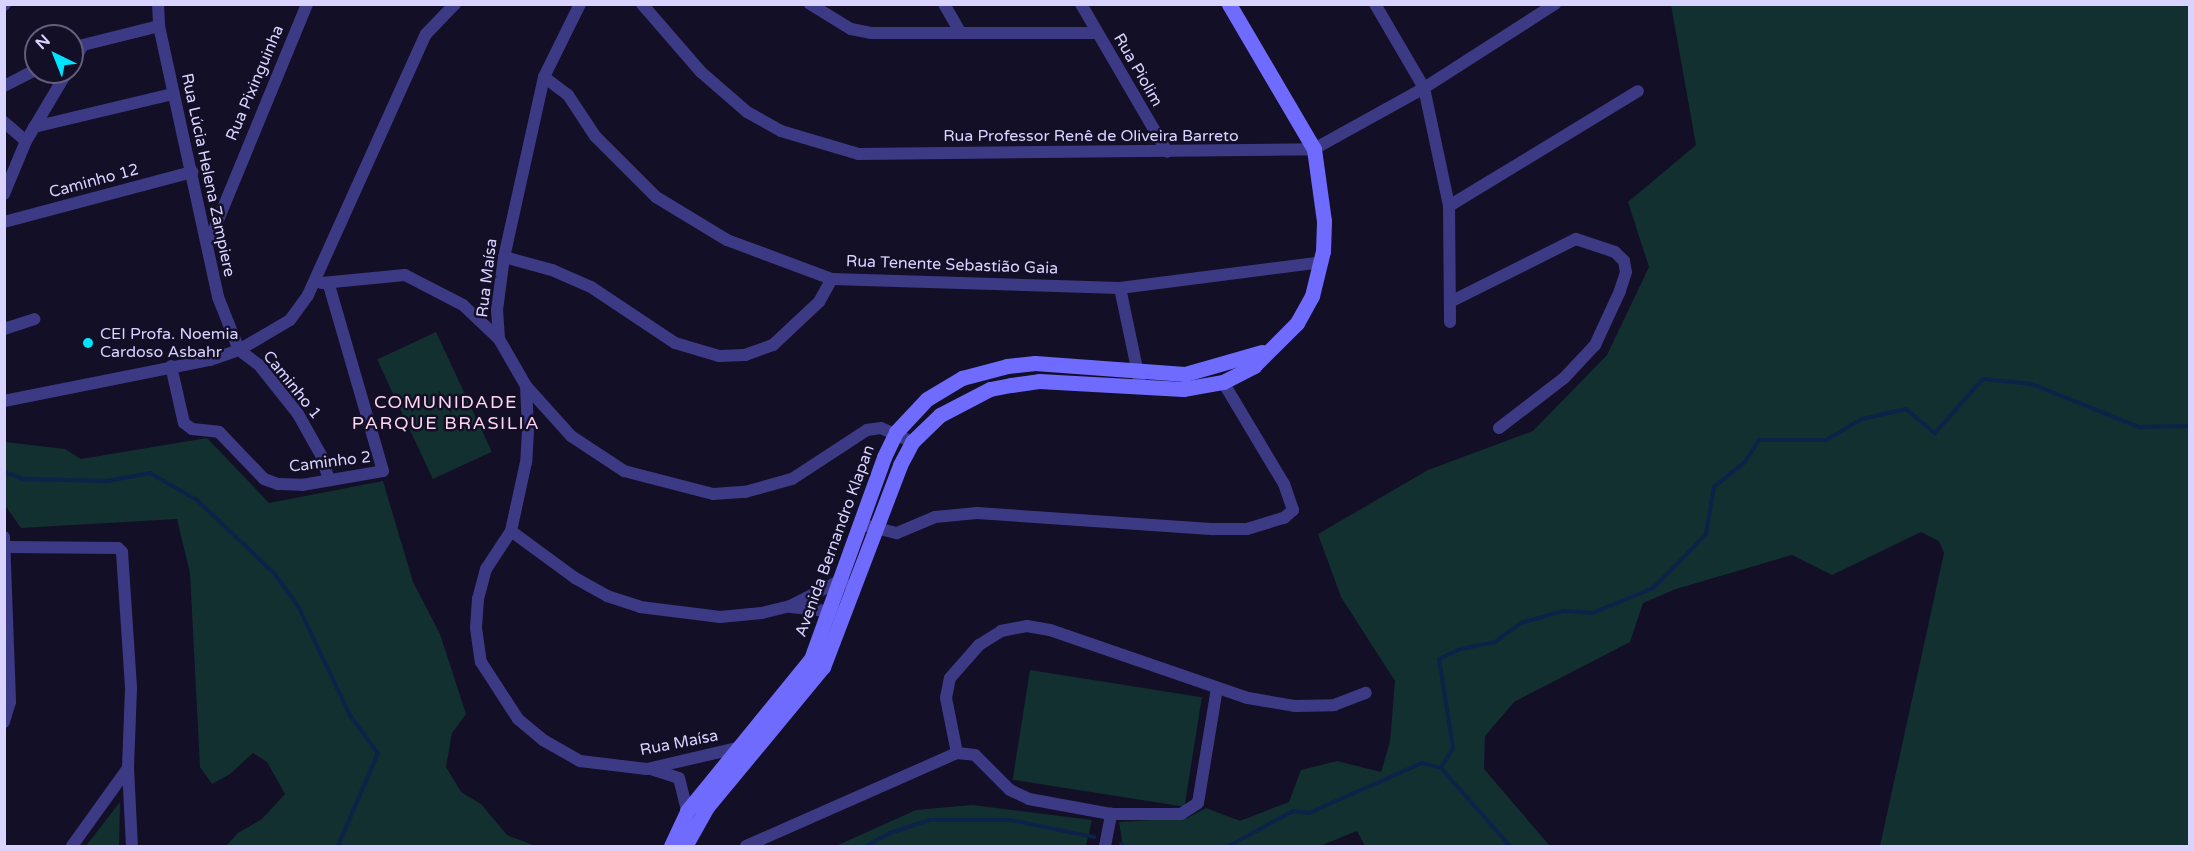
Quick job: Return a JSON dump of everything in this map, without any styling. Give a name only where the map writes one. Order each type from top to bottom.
[{"type":"street","name":"Rua Lúcia Helena Zampiere","points":[[158,4],[159,26],[209,243],[218,297],[239,350]]},
{"type":"street","name":"Rua Pixinguinha","points":[[209,243],[307,4]]},
{"type":"street","points":[[4,402],[171,366],[210,360],[239,350],[290,320],[314,281],[426,34],[456,4]]},
{"type":"street","name":"Rua Maísa","points":[[580,4],[544,77],[504,257],[497,310],[499,339],[526,386],[526,462],[511,531],[486,569],[478,599],[476,628],[481,662],[495,687],[518,719],[568,756],[598,765],[647,768],[743,753]]},
{"type":"street","name":"Rua Professor Renê de Oliveira Barreto","points":[[642,4],[701,72],[747,112],[808,140],[858,154],[1314,149],[1424,88],[1540,9],[1555,4]]},
{"type":"street","points":[[810,4],[851,29],[871,33],[1097,33]]},
{"type":"street","points":[[944,4],[960,32]]},
{"type":"street","name":"Rua Piolim","points":[[1081,4],[1167,152]]},
{"type":"street","points":[[1229,4],[1314,149]]},
{"type":"street","points":[[1375,4],[1424,88],[1449,206],[1450,322]]},
{"type":"street","points":[[84,46],[159,26]]},
{"type":"street","points":[[4,86],[24,76]]},
{"type":"street","name":"Rua Tenente Sebastião Gaia","points":[[544,77],[568,95],[595,136],[656,197],[728,240],[832,279],[1120,288],[1322,262]]},
{"type":"street","points":[[4,194],[26,141],[60,84]]},
{"type":"street","points":[[1449,206],[1638,91]]},
{"type":"street","points":[[34,127],[173,94]]},
{"type":"street","points":[[4,122],[26,141]]},
{"type":"street","name":"Avenida Bernandro Klapan","points":[[671,846],[687,811],[824,667],[837,613],[839,581],[912,442],[947,410],[990,389],[1039,381],[1183,389],[1223,382],[1254,366],[1280,343],[1298,323],[1312,296],[1322,262],[1324,221],[1314,149]]},
{"type":"street","name":"Caminho 12","points":[[4,222],[192,172]]},
{"type":"street","points":[[1450,302],[1576,239],[1615,252],[1624,261],[1626,272],[1620,291],[1595,345],[1564,378],[1500,428]]},
{"type":"street","points":[[504,257],[552,270],[591,286],[675,343],[719,356],[746,355],[772,345],[819,302],[832,279]]},
{"type":"street","points":[[314,281],[329,285],[405,275],[463,305],[499,339]]},
{"type":"street","name":"Caminho 2","points":[[171,366],[188,427],[219,432],[264,479],[278,484],[303,485],[329,478],[383,471],[384,465],[329,285]]},
{"type":"street","points":[[1120,288],[1141,388]]},
{"type":"street","points":[[4,329],[34,319]]},
{"type":"street","name":"Avenida Bernandro Klapan","points":[[837,613],[855,587],[867,526],[896,432],[927,399],[984,371],[1035,363],[1185,374],[1245,360],[1280,343]]},
{"type":"street","name":"Caminho 1","points":[[239,350],[259,365],[298,414],[321,455],[329,478]]},
{"type":"street","points":[[867,526],[897,533],[935,517],[977,513],[1214,529],[1247,529],[1284,518],[1293,510],[1284,484],[1223,382]]},
{"type":"street","points":[[526,386],[571,436],[624,471],[713,494],[746,492],[792,479],[867,430],[881,428],[896,432],[912,442]]},
{"type":"street","points":[[511,531],[575,578],[607,596],[640,607],[720,617],[789,606],[837,613]]},
{"type":"street","points":[[4,722],[10,702],[5,542],[118,548],[122,552],[131,689],[128,768],[132,846]]},
{"type":"street","points":[[789,606],[839,581],[855,587]]},
{"type":"street","points":[[957,753],[946,698],[950,678],[960,662],[1001,631],[1027,627],[1050,630],[1248,698],[1295,706],[1334,705],[1366,693]]},
{"type":"street","points":[[746,846],[957,753],[975,755],[1018,795],[1111,814],[1181,814],[1198,802],[1217,688]]},
{"type":"street","name":"Avenida Bernandro Klapan","points":[[689,844],[707,807],[743,753]]},
{"type":"street","points":[[72,846],[128,768]]},
{"type":"street","points":[[647,768],[679,778],[687,811]]},
{"type":"street","points":[[1105,846],[1111,814]]},
{"type":"green space","points":[[1671,5],[2189,5],[2189,846],[1880,846],[1944,553],[1939,541],[1921,532],[1832,575],[1792,555],[1676,589],[1643,603],[1630,642],[1514,702],[1485,736],[1484,769],[1550,846],[1365,846],[1357,831],[1320,846],[1123,846],[1119,822],[1187,818],[1206,808],[1240,821],[1289,802],[1301,770],[1337,761],[1381,772],[1390,742],[1395,681],[1341,597],[1318,534],[1428,470],[1533,431],[1607,355],[1649,267],[1628,202],[1696,145]]},
{"type":"green space","points":[[436,332],[492,452],[433,479],[377,359]]},
{"type":"green space","points":[[207,438],[269,503],[383,481],[413,582],[440,634],[466,714],[452,733],[446,767],[461,792],[481,804],[507,835],[536,846],[226,846],[238,833],[262,819],[285,794],[267,762],[253,753],[230,774],[212,784],[200,767],[190,573],[177,519],[21,528],[4,504],[5,442],[65,449],[81,459]]},
{"type":"green space","points":[[1030,670],[1202,697],[1184,807],[1013,780]]},
{"type":"green space","points":[[120,802],[119,846],[86,846]]},
{"type":"green space","points":[[972,805],[1092,820],[1086,846],[836,846],[916,810]]},
{"type":"waterway","points":[[1229,846],[1293,811],[1309,813],[1422,763],[1441,768],[1453,748],[1439,659],[1460,649],[1495,642],[1521,623],[1563,611],[1593,613],[1653,588],[1706,534],[1714,487],[1745,462],[1759,440],[1826,440],[1862,419],[1906,409],[1935,433],[1983,379],[2032,384],[2139,427],[2190,426]]},
{"type":"waterway","points":[[4,472],[23,479],[107,481],[150,473],[197,500],[274,573],[298,606],[351,717],[378,753],[338,846]]},
{"type":"waterway","points":[[1441,768],[1510,846]]},
{"type":"waterway","points":[[866,846],[890,833],[930,820],[1011,820],[1094,837]]},
{"type":"place","name":"CEI Profa. Noemia Cardoso Asbahr","points":[[88,343]]},
{"type":"district","name":"COMUNIDADE PARQUE BRASILIA","points":[[446,413]]}]
